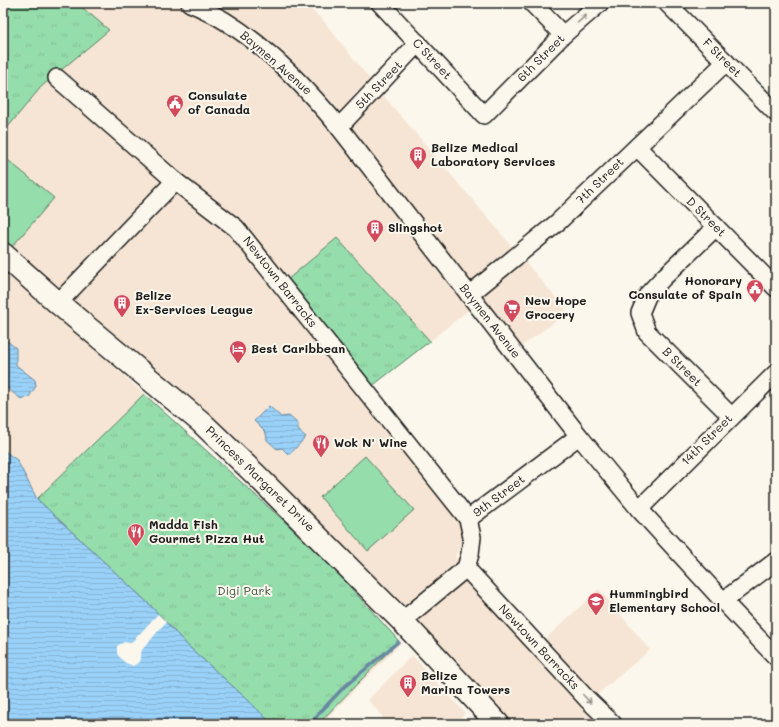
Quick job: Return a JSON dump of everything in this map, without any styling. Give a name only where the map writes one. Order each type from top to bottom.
[{"type":"main road","name":"Princess Margaret Drive","points":[[3,254],[58,303],[201,422],[402,621],[498,724]]},
{"type":"street","name":"Baymen Avenue","points":[[190,3],[213,7],[312,94],[579,436],[639,509],[722,601],[776,657]]},
{"type":"street","name":"C Street","points":[[380,3],[484,115]]},
{"type":"street","points":[[532,3],[563,35]]},
{"type":"street","name":"6th Street","points":[[484,115],[563,35],[600,3]]},
{"type":"street","name":"F Street","points":[[667,3],[776,113]]},
{"type":"street","name":"5th Street","points":[[339,127],[418,43]]},
{"type":"street","name":"7th Street","points":[[469,295],[558,222],[726,62]]},
{"type":"street","name":"Newtown Barracks","points":[[57,78],[175,181],[236,228],[468,519]]},
{"type":"street","name":"D Street","points":[[636,147],[716,227],[773,278]]},
{"type":"street","points":[[58,303],[175,181]]},
{"type":"street","name":"B Street","points":[[716,227],[662,278],[648,294],[640,313],[647,332],[731,416]]},
{"type":"street","name":"14th Street","points":[[639,509],[776,373]]},
{"type":"street","name":"9th Street","points":[[466,568],[470,554],[472,537],[468,519],[579,436]]},
{"type":"street","points":[[722,601],[776,562]]},
{"type":"street","points":[[402,621],[466,568]]},
{"type":"street","name":"Newtown Barracks","points":[[466,568],[587,699],[613,724]]},
{"type":"shaded area","points":[[77,3],[303,3],[322,19],[377,88],[568,312],[506,358],[471,308],[430,341],[337,238],[287,280],[476,523],[455,556],[541,643],[599,589],[650,650],[594,697],[622,724],[507,724],[11,248],[53,198],[3,156],[3,133],[41,87],[109,30]]},
{"type":"shaded area","points":[[3,267],[144,394],[37,499],[17,460],[3,450]]},
{"type":"shaded area","points":[[399,641],[401,643],[321,724],[318,724]]},
{"type":"shaded area","name":"Belize Marina Towers","points":[[412,655],[465,713],[456,724],[377,724],[383,717],[368,700]]},
{"type":"green space","points":[[3,3],[77,3],[109,30],[41,87],[3,133]]},
{"type":"green space","points":[[3,156],[54,198],[11,248],[3,241]]},
{"type":"green space","points":[[337,238],[430,341],[371,387],[287,280]]},
{"type":"green space","name":"Digi Park","points":[[144,394],[294,530],[331,566],[399,641],[318,724],[272,724],[249,701],[188,646],[150,605],[37,499]]},
{"type":"green space","points":[[365,456],[414,510],[368,551],[320,497]]},
{"type":"water","points":[[3,338],[16,348],[16,365],[35,380],[36,386],[29,397],[21,399],[3,385]]},
{"type":"water","points":[[269,406],[281,417],[289,416],[298,424],[298,430],[306,437],[289,455],[282,448],[277,449],[267,440],[266,433],[254,421]]},
{"type":"water","points":[[3,450],[17,460],[37,499],[150,605],[188,646],[249,701],[272,724],[3,724]]},
{"type":"pier","points":[[158,614],[166,622],[142,650],[139,662],[133,666],[124,662],[117,654],[117,646],[124,642],[131,643]]},
{"type":"waterway","points":[[309,724],[344,687],[398,642]]},
{"type":"place","name":"Consulate of Canada","points":[[175,118]]},
{"type":"place","name":"Belize Medical Laboratory Services","points":[[418,170]]},
{"type":"place","name":"Slingshot","points":[[375,243]]},
{"type":"place","name":"Honorary Consulate of Spain","points":[[755,303]]},
{"type":"place","name":"Belize Ex-Services League","points":[[122,318]]},
{"type":"place","name":"New Hope Grocery","points":[[512,323]]},
{"type":"place","name":"Best Caribbean","points":[[238,364]]},
{"type":"place","name":"Wok N' Wine","points":[[321,458]]},
{"type":"place","name":"Madda Fish Gourmet Pizza Hut","points":[[136,547]]},
{"type":"place","name":"Hummingbird Elementary School","points":[[596,616]]},
{"type":"place","name":"Belize Marina Towers","points":[[408,698]]}]
